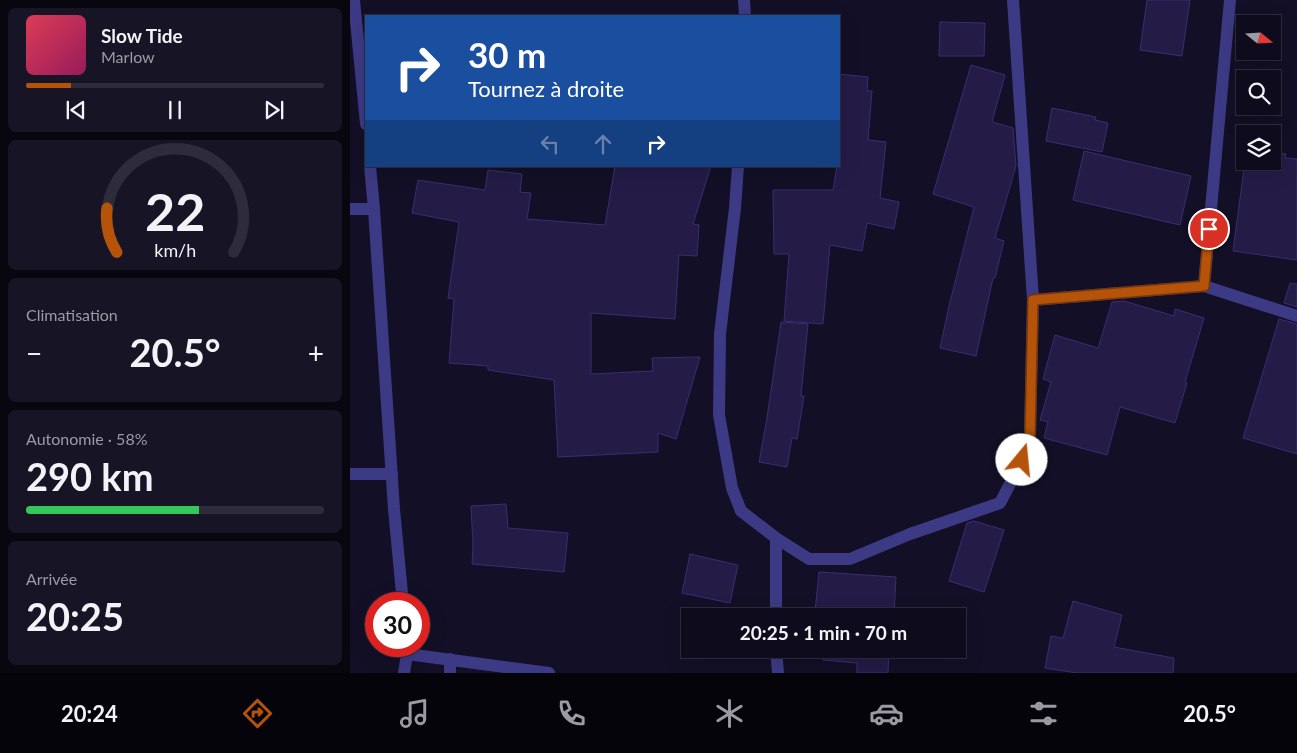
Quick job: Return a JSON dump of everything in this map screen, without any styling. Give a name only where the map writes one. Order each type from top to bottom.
[{"type":"street","points":[[354,0],[365,114]]},
{"type":"street","points":[[744,0],[745,15]]},
{"type":"street","points":[[738,167],[720,334],[719,415],[732,488],[741,511],[776,538],[809,559],[850,559],[910,534],[1000,503],[1022,460],[1030,435],[1033,300],[1013,0]]},
{"type":"street","points":[[1204,286],[1230,0]]},
{"type":"street","points":[[370,167],[402,592]]},
{"type":"street","points":[[350,209],[374,208]]},
{"type":"street","points":[[1033,300],[1204,286],[1297,316]]},
{"type":"street","points":[[350,474],[392,474]]},
{"type":"street","points":[[776,538],[776,608]]},
{"type":"street","points":[[430,655],[549,673]]},
{"type":"street","points":[[404,673],[406,657]]},
{"type":"street","points":[[777,658],[778,673]]},
{"type":"street","points":[[450,659],[450,673]]},
{"type":"building","points":[[1147,0],[1190,0],[1182,56],[1140,50]]},
{"type":"building","points":[[940,22],[985,23],[984,56],[939,56]]},
{"type":"building","points":[[971,65],[1005,75],[992,122],[1013,128],[1016,166],[995,238],[1004,241],[995,278],[993,278],[976,356],[940,348],[974,207],[933,194]]},
{"type":"building","points":[[840,74],[868,77],[867,91],[872,91],[868,140],[886,142],[880,198],[899,202],[894,229],[867,223],[862,251],[830,245],[823,324],[784,321],[789,254],[774,254],[773,190],[833,190],[837,167],[840,167]]},
{"type":"building","points":[[1052,108],[1096,117],[1095,120],[1108,123],[1102,152],[1046,141]]},
{"type":"building","points":[[1084,151],[1191,176],[1180,225],[1073,200]]},
{"type":"building","points":[[1281,153],[1286,154],[1285,158],[1297,159],[1297,260],[1233,251],[1244,170],[1281,170]]},
{"type":"building","points":[[615,167],[711,167],[693,224],[699,225],[697,256],[679,255],[675,319],[591,313],[591,374],[653,371],[652,358],[700,357],[676,439],[658,433],[658,452],[558,457],[554,380],[488,370],[488,366],[449,363],[454,299],[448,298],[459,222],[412,213],[418,180],[485,190],[488,170],[522,174],[520,192],[531,193],[527,219],[605,225]]},
{"type":"building","points":[[1290,283],[1297,284],[1297,307],[1284,303]]},
{"type":"building","points":[[1124,301],[1174,316],[1175,309],[1204,318],[1175,423],[1120,407],[1107,455],[1044,438],[1048,422],[1040,420],[1051,382],[1043,379],[1055,335],[1098,348],[1112,302]]},
{"type":"building","points":[[1279,319],[1297,324],[1297,454],[1243,438]]},
{"type":"building","points":[[781,322],[808,324],[801,396],[804,396],[797,439],[792,438],[787,467],[759,462]]},
{"type":"building","points":[[506,504],[508,528],[568,533],[564,572],[472,564],[471,506]]},
{"type":"building","points":[[974,521],[1004,530],[984,592],[949,581],[967,523]]},
{"type":"building","points":[[690,554],[738,565],[730,603],[682,593]]},
{"type":"building","points":[[819,572],[896,577],[894,608],[815,608]]},
{"type":"building","points":[[1073,601],[1122,615],[1114,647],[1174,658],[1173,673],[1077,673],[1045,668],[1051,636],[1063,638]]},
{"type":"building","points":[[823,658],[889,658],[888,673],[857,673],[857,663],[823,660]]},
{"type":"route","points":[[1022,460],[1030,435],[1033,300],[1204,286],[1209,229]]}]
